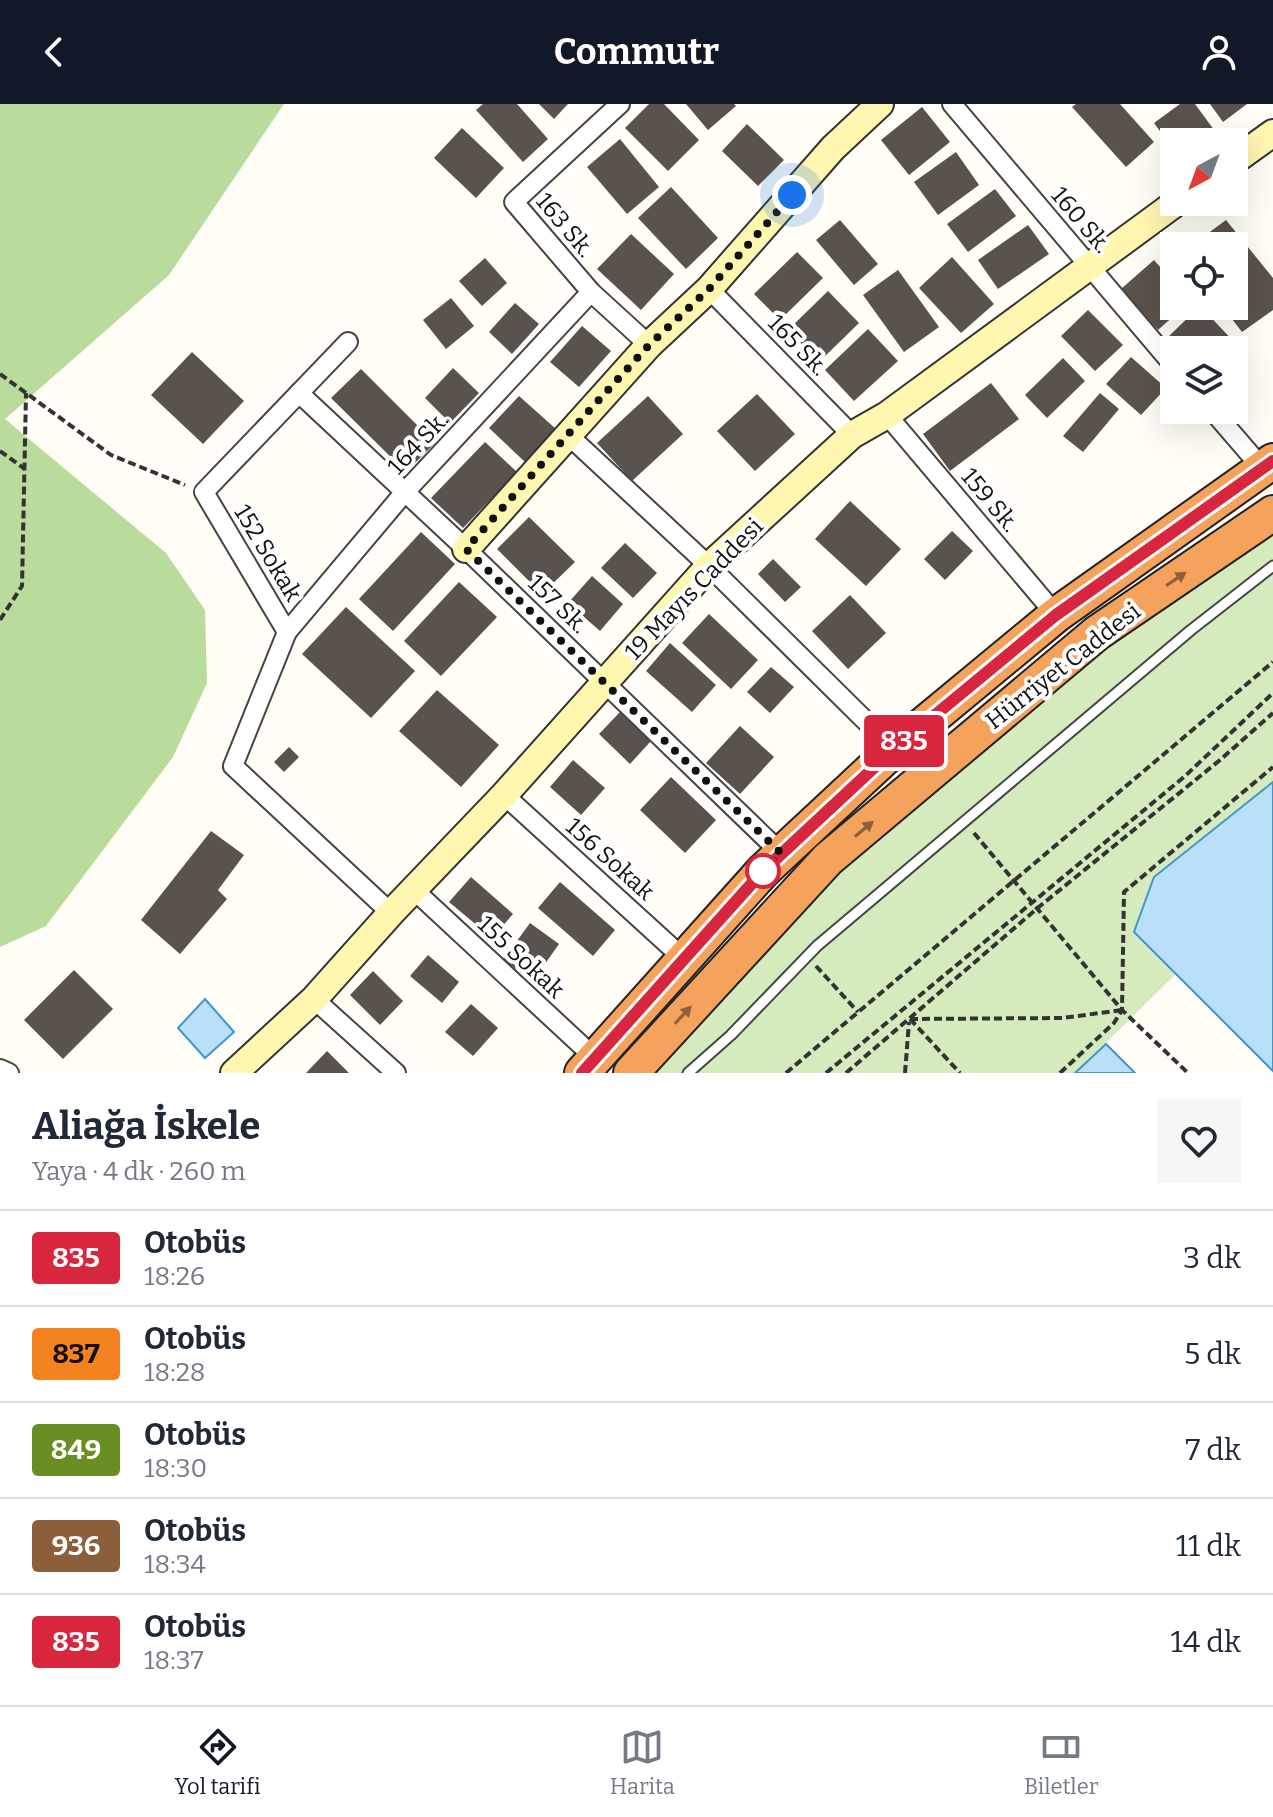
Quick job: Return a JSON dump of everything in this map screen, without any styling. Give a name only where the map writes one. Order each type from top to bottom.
[{"type":"highway","name":"Hürriyet Caddesi","points":[[589,1066],[683,958],[781,853],[894,749],[1056,615],[1267,465]]},
{"type":"highway","name":"Hürriyet Caddesi","points":[[631,1073],[828,859],[1097,633],[1273,513]]},
{"type":"street","name":"163 Sk.","points":[[620,104],[514,202],[591,292],[649,345]]},
{"type":"street","points":[[466,549],[649,345],[709,289],[833,148],[880,104]]},
{"type":"street","name":"160 Sk.","points":[[952,104],[1160,350]]},
{"type":"street","points":[[1248,151],[1273,133]]},
{"type":"street","name":"19 Mayıs Caddesi","points":[[234,1073],[314,999],[504,795],[709,566],[852,435],[887,415],[1160,214]]},
{"type":"street","name":"165 Sk.","points":[[709,289],[852,435]]},
{"type":"street","name":"164 Sk.","points":[[287,632],[404,493],[591,292]]},
{"type":"street","name":"152 Sokak","points":[[348,342],[204,492],[287,632],[233,766],[391,913]]},
{"type":"street","name":"157 Sk.","points":[[299,393],[466,549],[781,853]]},
{"type":"street","name":"159 Sk.","points":[[887,415],[1056,615]]},
{"type":"street","points":[[1226,424],[1267,465]]},
{"type":"street","points":[[567,434],[709,566],[894,749]]},
{"type":"street","name":"156 Sokak","points":[[504,795],[683,958]]},
{"type":"street","name":"155 Sokak","points":[[414,890],[589,1066]]},
{"type":"street","points":[[314,999],[396,1073]]},
{"type":"street","points":[[0,1069],[9,1073]]},
{"type":"lane","points":[[688,1073],[731,1035],[807,956],[1191,630],[1273,566]]},
{"type":"path","points":[[0,374],[111,455],[204,492]]},
{"type":"path","points":[[0,620],[22,586],[26,393]]},
{"type":"path","points":[[0,451],[25,469]]},
{"type":"path","points":[[786,1073],[1273,662]]},
{"type":"path","points":[[826,1073],[1184,777],[1273,693]]},
{"type":"path","points":[[846,1073],[1273,713]]},
{"type":"path","points":[[1060,1073],[1114,1023],[1122,1010],[1124,892],[1273,767]]},
{"type":"path","points":[[964,820],[1122,1010],[1188,1073]]},
{"type":"path","points":[[807,956],[858,1012]]},
{"type":"path","points":[[910,1019],[1063,1018],[1122,1010]]},
{"type":"path","points":[[905,1073],[910,1019]]},
{"type":"path","points":[[910,1019],[960,1073]]},
{"type":"green space","points":[[0,104],[284,104],[169,275],[5,419],[166,553],[205,610],[207,683],[173,757],[46,926],[0,947]]},
{"type":"green space","points":[[1273,513],[1273,782],[1154,877],[1176,974],[1075,1073],[631,1073],[828,859]]},
{"type":"water","points":[[1273,782],[1273,1071],[1134,932],[1154,877]]},
{"type":"water","points":[[205,999],[234,1032],[205,1058],[178,1028]]},
{"type":"water","points":[[1106,1044],[1135,1073],[1075,1073]]},
{"type":"building","points":[[483,104],[517,104],[548,139],[523,162],[476,110]]},
{"type":"building","points":[[539,104],[568,104],[554,119]]},
{"type":"building","points":[[649,104],[664,104],[699,140],[668,171],[625,128]]},
{"type":"building","points":[[686,104],[734,104],[736,106],[708,130]]},
{"type":"building","points":[[1076,104],[1120,104],[1154,142],[1126,167],[1072,107]]},
{"type":"building","points":[[1180,104],[1195,104],[1213,128],[1160,128],[1160,131],[1154,123]]},
{"type":"building","points":[[1210,104],[1247,104],[1223,122]]},
{"type":"building","points":[[922,107],[950,142],[909,175],[881,140]]},
{"type":"building","points":[[747,124],[784,160],[758,186],[722,151]]},
{"type":"building","points":[[462,128],[504,168],[476,198],[434,158]]},
{"type":"building","points":[[620,139],[659,187],[627,214],[587,167]]},
{"type":"building","points":[[956,152],[979,185],[938,215],[914,182]]},
{"type":"building","points":[[671,187],[718,238],[686,269],[638,218]]},
{"type":"building","points":[[995,189],[1016,216],[968,252],[947,224]]},
{"type":"building","points":[[840,220],[878,264],[854,285],[816,240]]},
{"type":"building","points":[[1226,220],[1236,232],[1210,232]]},
{"type":"building","points":[[1028,225],[1049,254],[998,289],[978,260]]},
{"type":"building","points":[[631,234],[674,274],[641,310],[597,269]]},
{"type":"building","points":[[1248,247],[1273,278],[1273,310],[1242,332],[1233,320],[1248,320]]},
{"type":"building","points":[[797,252],[823,278],[780,320],[754,294]]},
{"type":"building","points":[[952,257],[994,304],[961,333],[919,288]]},
{"type":"building","points":[[485,258],[507,283],[482,306],[459,281]]},
{"type":"building","points":[[1154,260],[1160,267],[1160,320],[1169,320],[1158,330],[1121,289]]},
{"type":"building","points":[[898,270],[939,327],[904,352],[863,295]]},
{"type":"building","points":[[828,291],[859,323],[819,362],[788,330]]},
{"type":"building","points":[[451,298],[474,326],[446,349],[423,320]]},
{"type":"building","points":[[515,303],[539,324],[512,354],[489,332]]},
{"type":"building","points":[[1088,310],[1123,345],[1095,371],[1061,336]]},
{"type":"building","points":[[1186,320],[1213,320],[1228,336],[1169,336]]},
{"type":"building","points":[[582,326],[611,351],[579,387],[550,362]]},
{"type":"building","points":[[868,329],[898,361],[854,401],[825,370]]},
{"type":"building","points":[[192,352],[244,401],[203,444],[151,395]]},
{"type":"building","points":[[1131,357],[1160,383],[1160,394],[1141,415],[1106,384]]},
{"type":"building","points":[[1063,358],[1085,381],[1047,418],[1025,395]]},
{"type":"building","points":[[453,368],[479,393],[450,423],[425,398]]},
{"type":"building","points":[[361,369],[435,443],[406,472],[331,398]]},
{"type":"building","points":[[991,383],[1019,419],[950,471],[923,434]]},
{"type":"building","points":[[1100,393],[1119,409],[1083,452],[1063,436]]},
{"type":"building","points":[[757,394],[795,434],[755,471],[717,431]]},
{"type":"building","points":[[519,396],[556,429],[525,462],[489,428]]},
{"type":"building","points":[[648,396],[683,434],[632,481],[597,443]]},
{"type":"building","points":[[485,442],[517,472],[463,528],[431,498]]},
{"type":"building","points":[[850,501],[901,549],[866,586],[815,539]]},
{"type":"building","points":[[529,517],[575,562],[542,594],[497,549]]},
{"type":"building","points":[[952,531],[973,551],[945,580],[924,559]]},
{"type":"building","points":[[421,532],[455,564],[393,631],[359,599]]},
{"type":"building","points":[[625,543],[657,573],[633,598],[601,568]]},
{"type":"building","points":[[773,559],[801,587],[785,602],[758,574]]},
{"type":"building","points":[[592,576],[623,604],[600,631],[568,603]]},
{"type":"building","points":[[459,582],[497,617],[441,676],[404,641]]},
{"type":"building","points":[[850,595],[886,633],[848,669],[812,631]]},
{"type":"building","points":[[346,607],[415,671],[371,718],[302,654]]},
{"type":"building","points":[[709,614],[758,660],[731,689],[682,643]]},
{"type":"building","points":[[670,643],[716,685],[692,712],[646,671]]},
{"type":"building","points":[[771,667],[794,687],[770,713],[747,692]]},
{"type":"building","points":[[437,690],[499,745],[461,787],[399,731]]},
{"type":"building","points":[[620,712],[651,741],[630,764],[599,734]]},
{"type":"building","points":[[740,726],[774,757],[740,794],[706,763]]},
{"type":"building","points":[[289,747],[299,757],[284,772],[274,762]]},
{"type":"building","points":[[573,760],[605,788],[581,815],[550,787]]},
{"type":"building","points":[[671,777],[716,820],[685,853],[640,810]]},
{"type":"building","points":[[211,831],[244,855],[218,890],[227,899],[180,954],[141,920]]},
{"type":"building","points":[[471,877],[513,914],[492,938],[449,902]]},
{"type":"building","points":[[560,882],[615,930],[593,956],[538,908]]},
{"type":"building","points":[[530,923],[559,944],[533,981],[503,960]]},
{"type":"building","points":[[428,955],[459,982],[442,1003],[410,976]]},
{"type":"building","points":[[74,970],[113,1009],[63,1059],[24,1020]]},
{"type":"building","points":[[373,971],[403,1001],[380,1025],[350,995]]},
{"type":"building","points":[[471,1004],[498,1028],[473,1056],[445,1032]]},
{"type":"building","points":[[327,1051],[349,1073],[306,1073]]},
{"type":"bus line","name":"835","points":[[582,1073],[763,871],[894,749],[1056,615],[1273,461]]},
{"type":"route","points":[[763,871],[781,853],[466,549],[649,345],[709,289],[792,195]]}]
